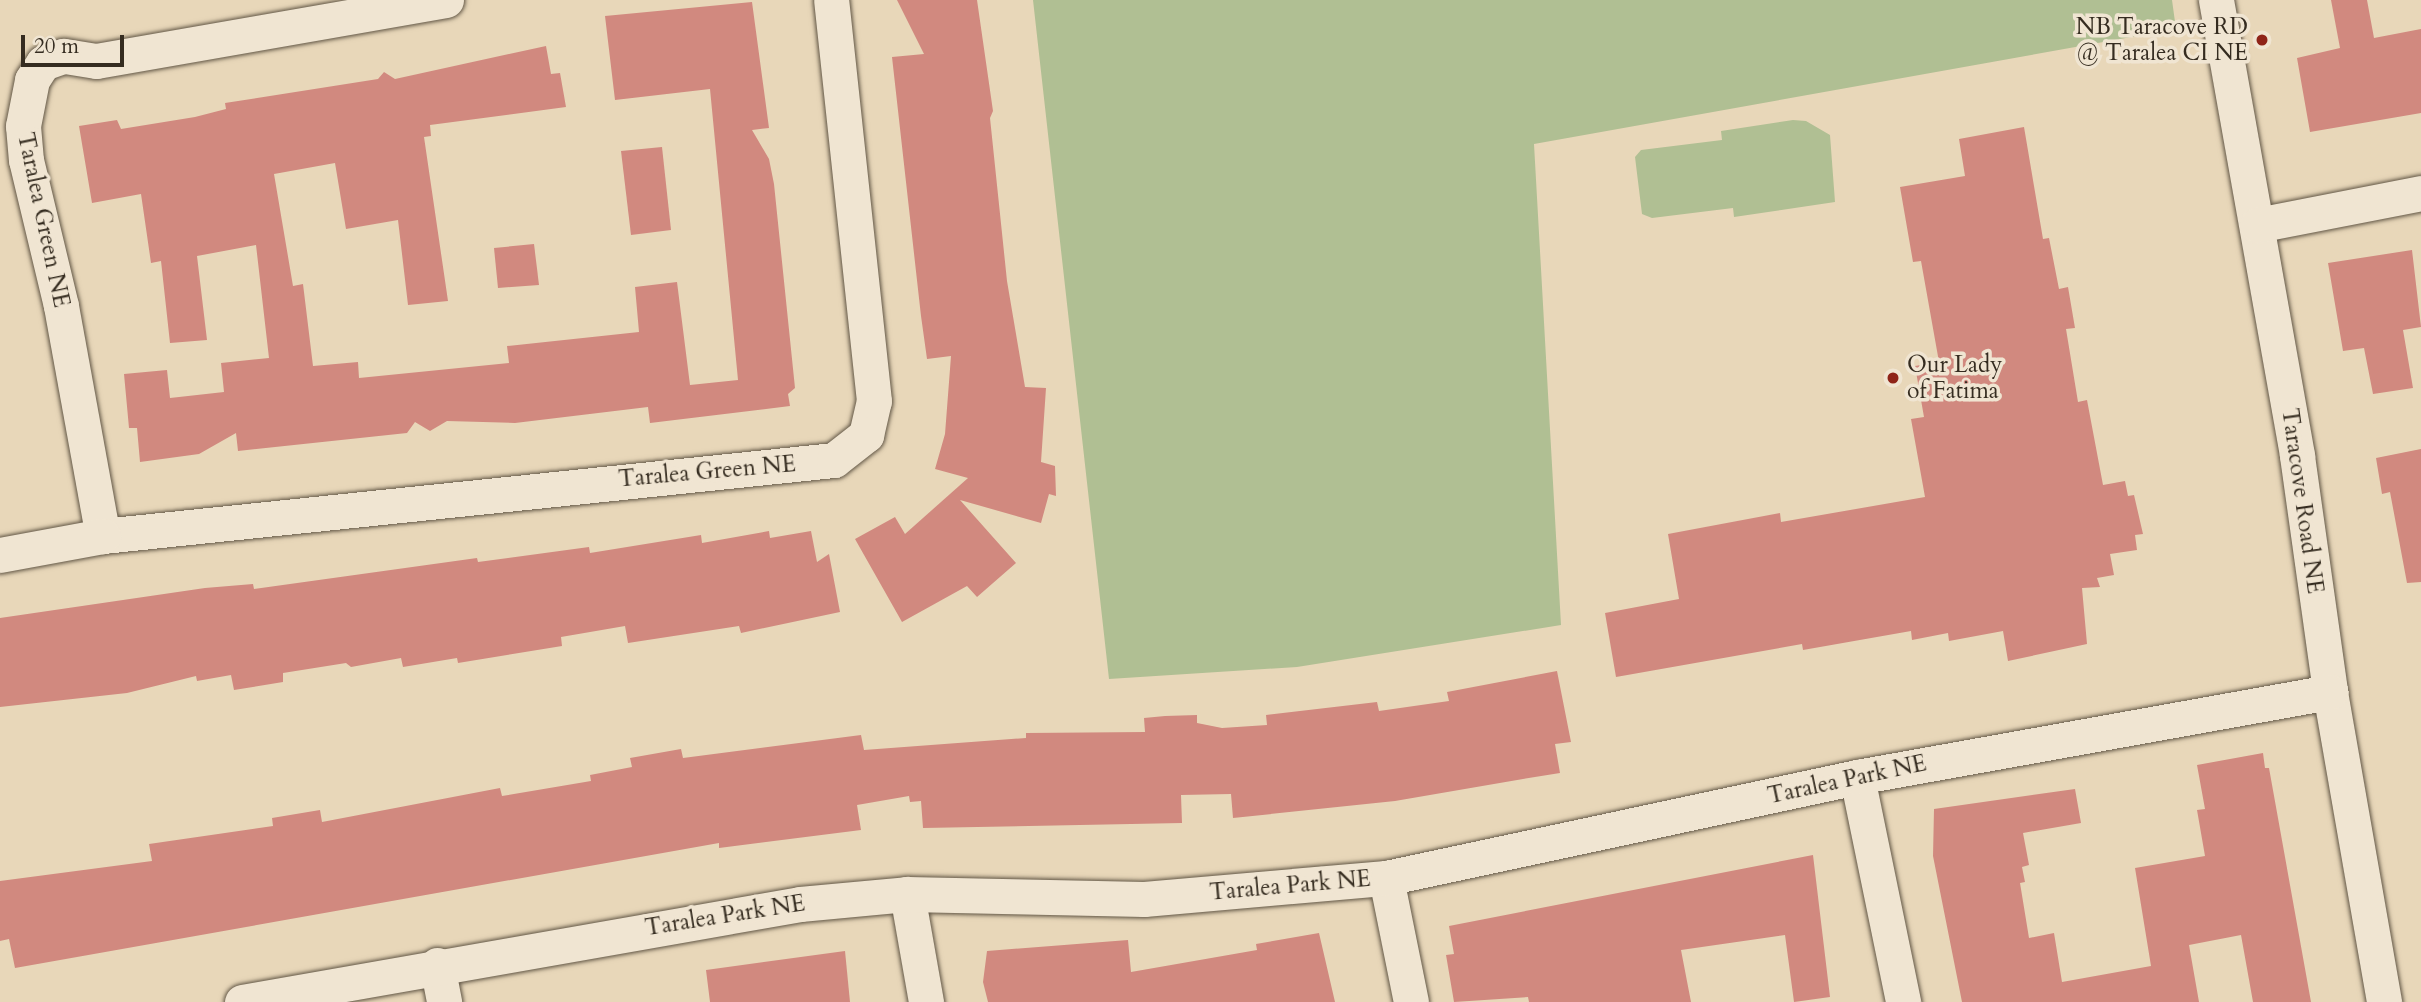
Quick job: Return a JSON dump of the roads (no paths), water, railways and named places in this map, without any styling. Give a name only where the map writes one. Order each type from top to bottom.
[{"type":"street","name":"Taralea Green NE","points":[[103,537],[61,306],[26,160],[23,126],[32,80],[43,63],[63,56],[96,61],[446,0]]},
{"type":"street","name":"Taralea Green NE","points":[[0,555],[103,537],[834,460],[866,435],[874,401],[831,0]]},
{"type":"street","name":"Taracove Road NE","points":[[2216,0],[2297,456],[2330,692],[2385,1002]]},
{"type":"street","points":[[2257,225],[2421,193]]},
{"type":"street","name":"Taralea Park NE","points":[[242,1002],[437,965],[800,904],[907,894],[1144,899],[1386,877],[1857,777],[2330,692]]},
{"type":"street","points":[[1857,777],[1903,1002]]},
{"type":"street","points":[[1386,877],[1411,1002]]},
{"type":"street","points":[[907,894],[926,1002]]},
{"type":"street","points":[[437,965],[444,1002]]},
{"type":"place","name":"NB Taracove RD @ Taralea CI NE","points":[[2262,40]]},
{"type":"place","name":"Our Lady of Fatima","points":[[1893,378]]}]
